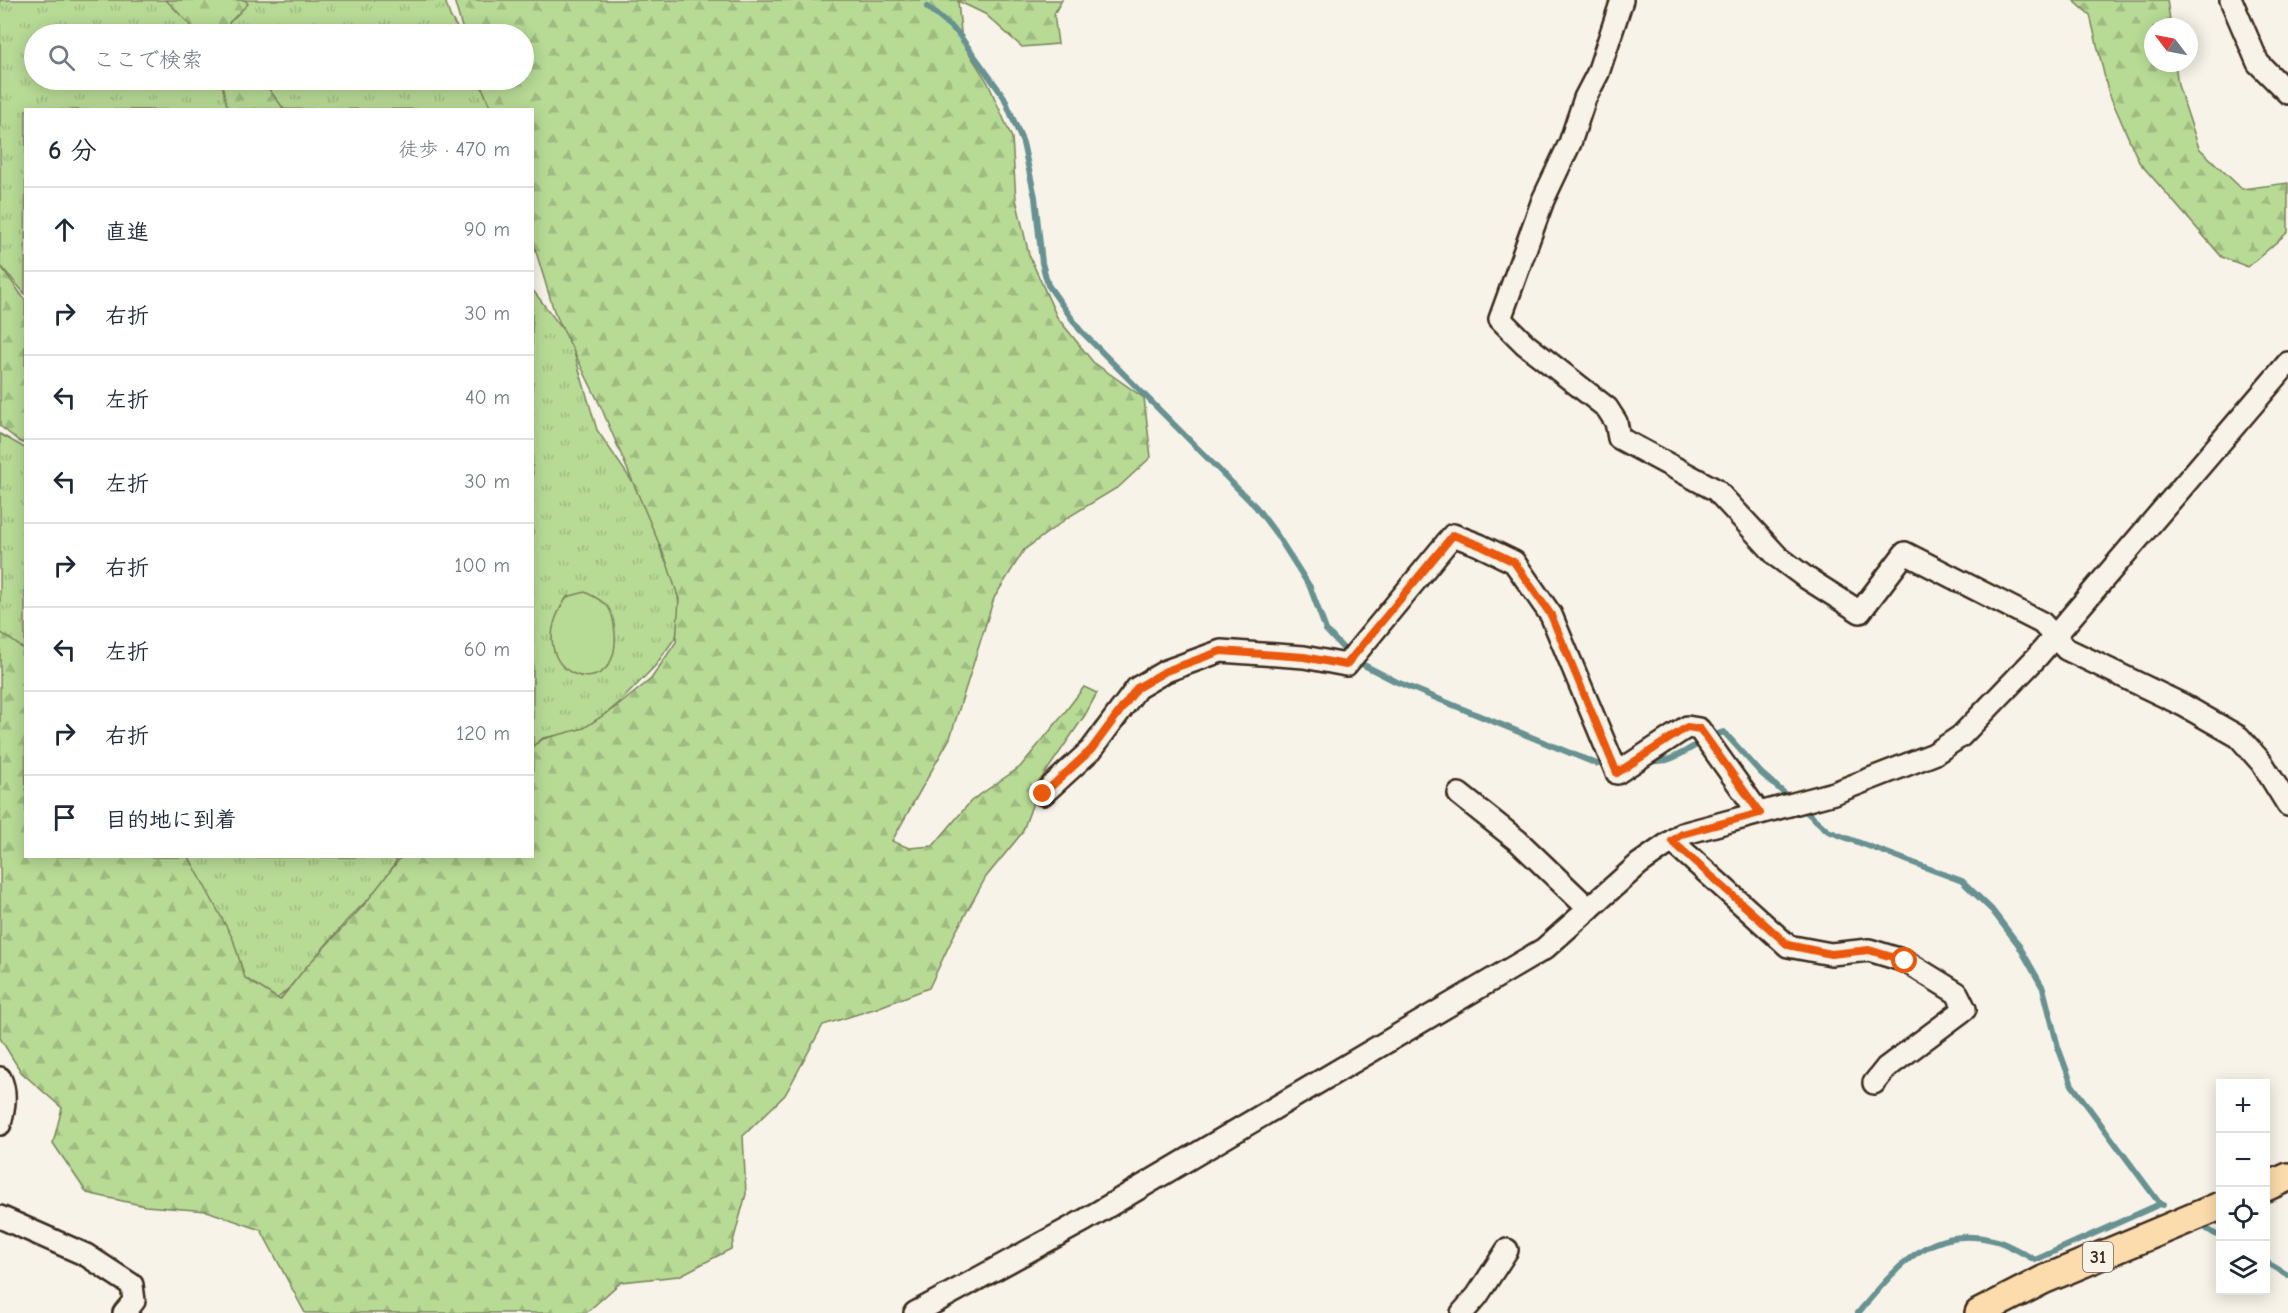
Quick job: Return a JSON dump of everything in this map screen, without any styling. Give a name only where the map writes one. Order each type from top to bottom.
[{"type":"main road","points":[[2270,1185],[2288,1177]]},
{"type":"main road","name":"31","points":[[1979,1313],[2043,1280],[2216,1208]]},
{"type":"street","points":[[1622,0],[1598,74],[1585,98],[1570,143],[1543,200],[1500,319],[1526,344],[1607,408],[1616,422],[1618,438],[1716,490],[1778,556],[1805,578],[1860,612],[1905,553],[2042,623],[2066,649],[2182,705],[2239,737],[2262,763],[2288,805]]},
{"type":"street","points":[[2231,0],[2258,63],[2288,93]]},
{"type":"street","points":[[915,1313],[939,1307],[1545,949],[1639,864],[1682,834],[1834,793],[1934,754],[1961,736],[2055,637],[2288,363]]},
{"type":"street","points":[[1043,794],[1091,750],[1137,688],[1166,671],[1221,651],[1304,657],[1346,665],[1453,535],[1514,562],[1551,615],[1617,773],[1687,727],[1700,729],[1760,813]]},
{"type":"street","points":[[1459,794],[1518,841],[1589,909]]},
{"type":"street","points":[[1672,841],[1788,945],[1831,954],[1869,950],[1905,961],[1956,993],[1965,1010],[1886,1068],[1874,1083]]},
{"type":"street","points":[[0,1078],[4,1087],[4,1107],[0,1124]]},
{"type":"street","points":[[0,1217],[86,1255],[132,1285],[134,1301],[124,1313]]},
{"type":"street","points":[[1462,1313],[1477,1296],[1507,1250]]},
{"type":"green space","points":[[0,0],[445,0],[455,24],[24,24],[24,90],[492,90],[501,108],[24,108],[24,293],[0,265]]},
{"type":"green space","points":[[166,0],[245,0],[248,4],[230,24],[189,24]]},
{"type":"green space","points":[[454,0],[1062,0],[1054,14],[1058,44],[1022,47],[985,14],[958,1],[962,42],[988,83],[1012,138],[1016,199],[1029,255],[1057,317],[1093,362],[1144,398],[1151,457],[1120,486],[1070,516],[1024,550],[994,598],[950,738],[892,841],[909,848],[933,846],[971,801],[1020,767],[1084,687],[1097,693],[1085,715],[1042,778],[1022,833],[986,877],[954,935],[929,988],[823,1025],[785,1095],[743,1136],[746,1194],[731,1249],[679,1276],[621,1282],[586,1313],[305,1313],[261,1230],[207,1211],[145,1206],[87,1193],[53,1143],[62,1108],[21,1072],[0,1038],[0,632],[24,649],[24,858],[190,858],[233,939],[245,978],[280,1000],[306,967],[364,905],[400,858],[534,858],[534,745],[543,739],[584,728],[619,705],[651,679],[676,642],[679,599],[666,560],[601,407],[554,311],[534,245],[534,108],[491,108],[483,90],[534,90],[534,24],[461,24]]},
{"type":"green space","points":[[2073,0],[2167,0],[2170,18],[2144,18],[2144,72],[2176,72],[2178,85],[2199,148],[2242,189],[2288,183],[2288,232],[2248,267],[2222,257],[2139,162],[2108,91],[2090,15]]},
{"type":"green space","points":[[223,90],[270,90],[283,108],[230,108],[227,106]]},
{"type":"green space","points":[[0,265],[24,299],[24,444],[0,426]]},
{"type":"green space","points":[[534,292],[570,339],[597,430],[651,509],[662,554],[676,581],[682,628],[655,666],[588,730],[543,738],[534,745]]},
{"type":"green space","points":[[0,434],[24,447],[24,650],[0,634]]},
{"type":"green space","points":[[585,592],[608,607],[613,617],[615,633],[612,657],[602,672],[588,677],[573,674],[560,663],[553,646],[554,624],[567,597]]},
{"type":"green space","points":[[189,858],[397,858],[383,885],[349,918],[277,999],[243,982]]},
{"type":"waterway","points":[[927,7],[957,32],[1004,97],[1023,143],[1035,197],[1042,263],[1048,285],[1080,330],[1256,507],[1310,587],[1326,630],[1354,660],[1397,682],[1597,764],[1610,764]]},
{"type":"waterway","points":[[1647,762],[1667,760],[1724,732],[1761,773],[1791,799]]},
{"type":"waterway","points":[[1801,807],[1828,831],[1962,881],[1992,910],[2018,944],[2043,988],[2058,1047],[2072,1085],[2163,1205]]},
{"type":"waterway","points":[[1858,1313],[1900,1267],[1915,1254],[1931,1245],[1950,1239],[1970,1237],[1993,1240],[2035,1260],[2160,1204]]},
{"type":"waterway","points":[[2207,1229],[2216,1235]]},
{"type":"waterway","points":[[2270,1264],[2288,1275]]},
{"type":"route","points":[[1043,794],[1091,750],[1137,688],[1166,671],[1221,651],[1304,657],[1346,665],[1453,535],[1514,562],[1551,615],[1617,773],[1687,727],[1700,729],[1760,813],[1682,834],[1672,841],[1788,945],[1831,954],[1869,950],[1905,961]]}]
